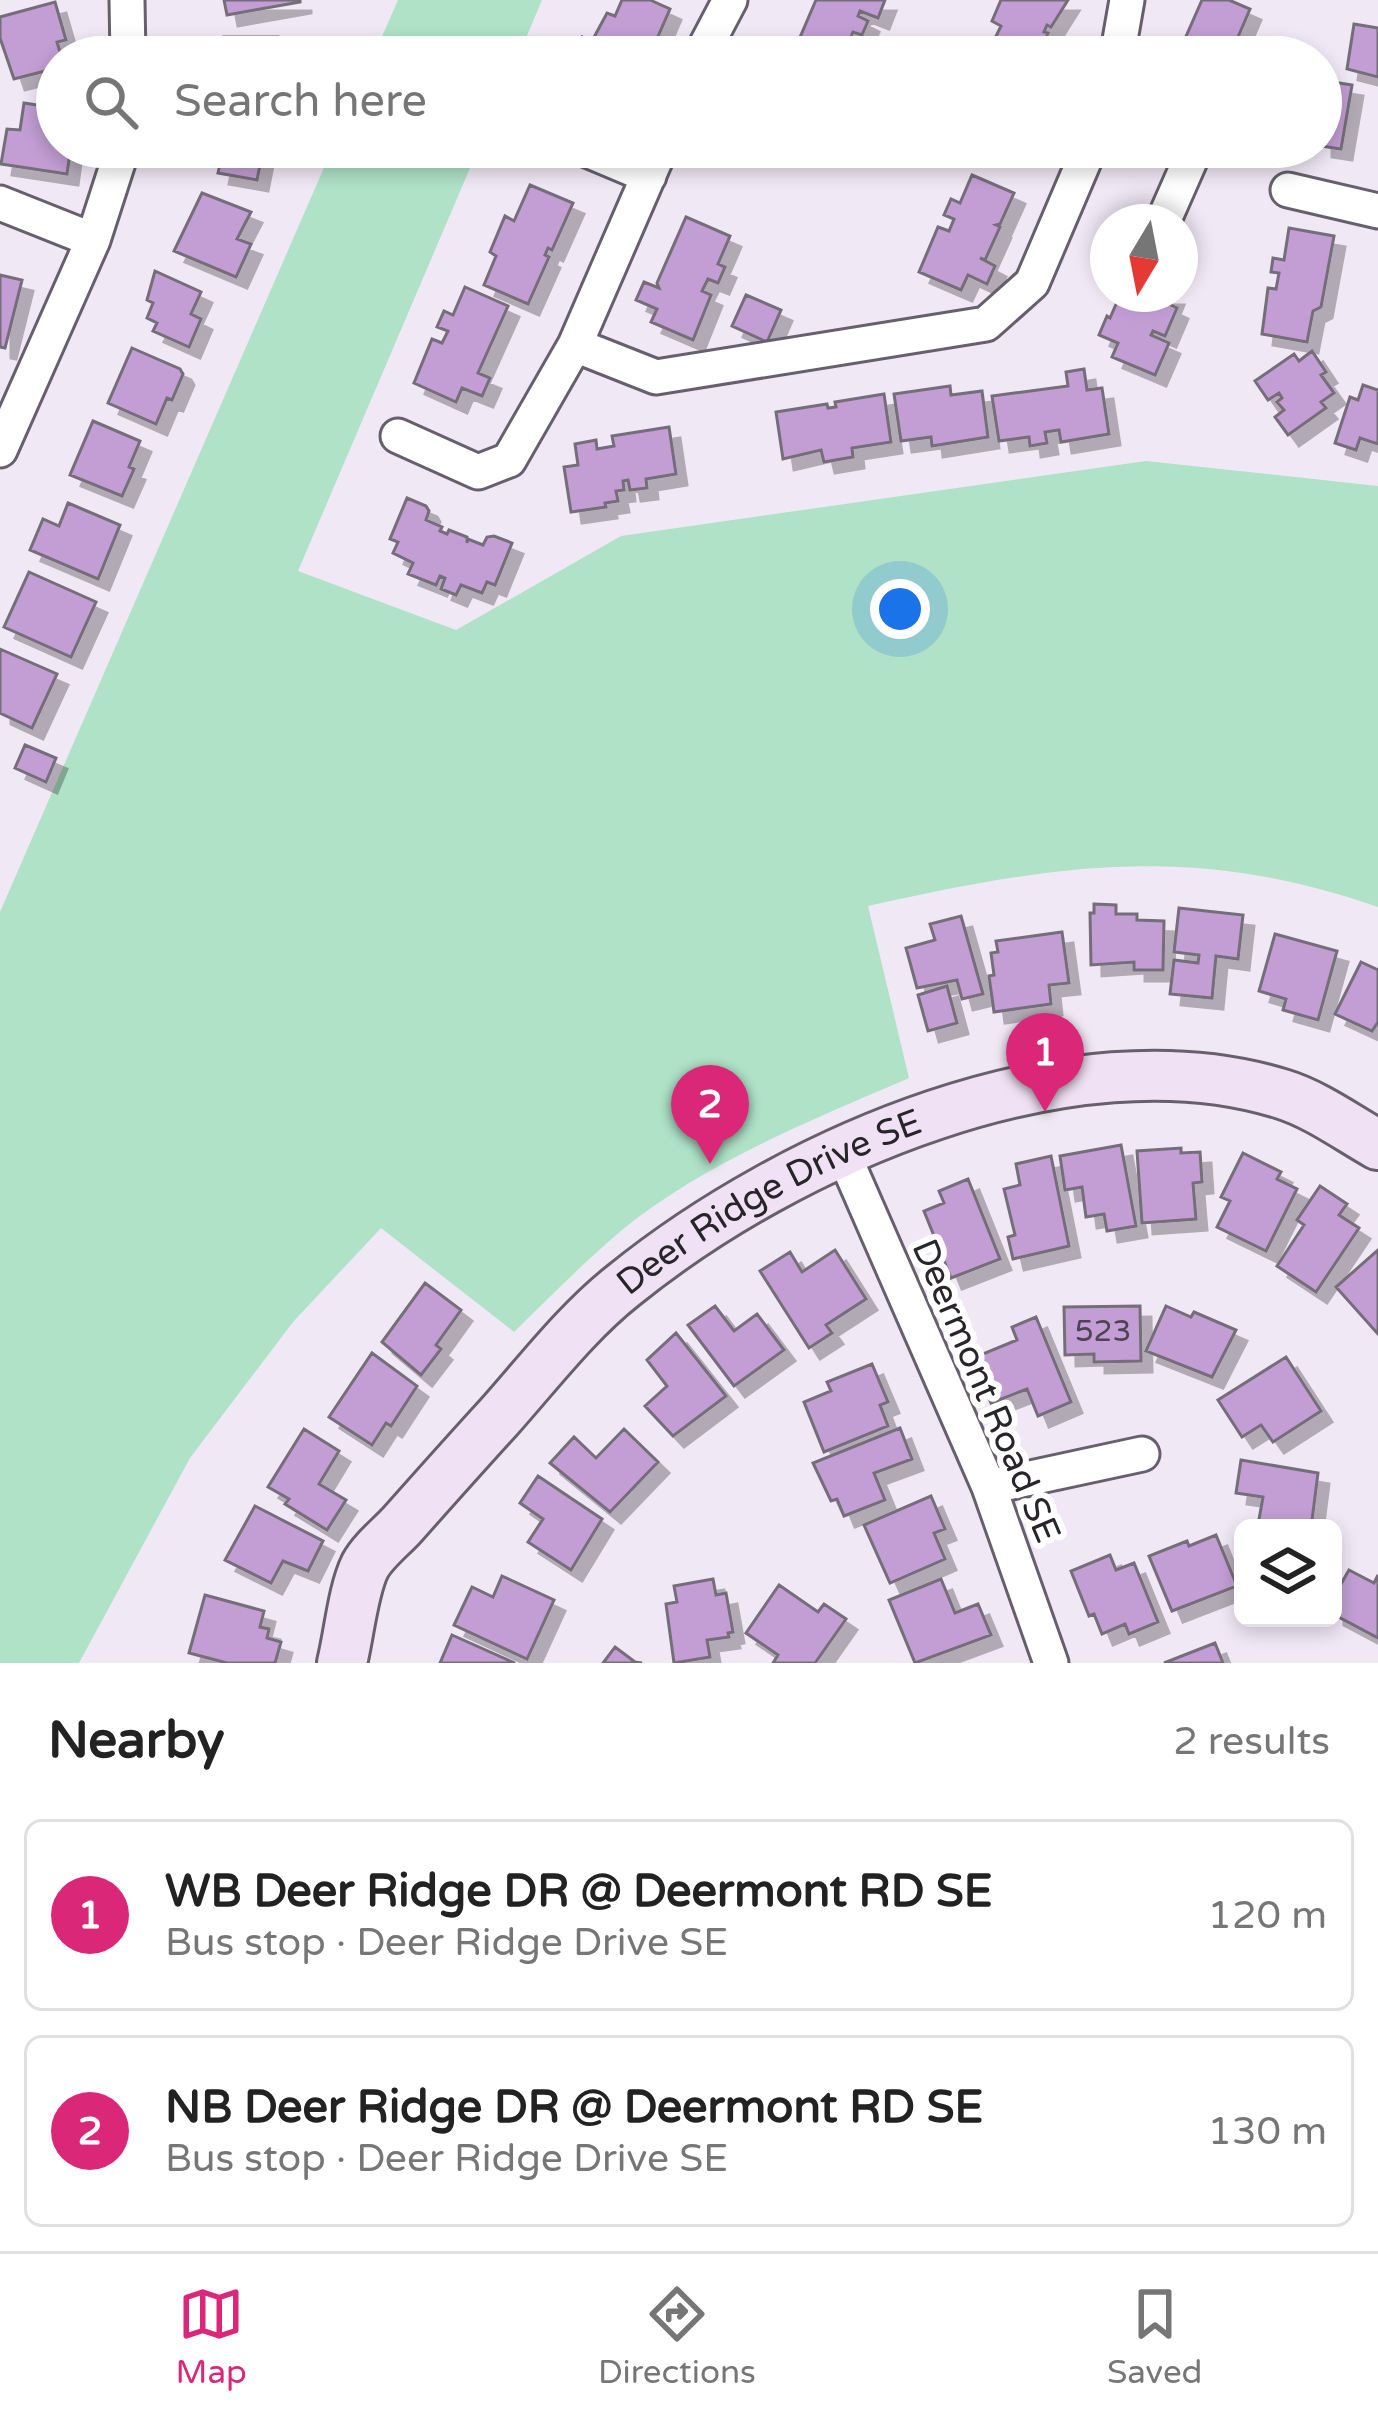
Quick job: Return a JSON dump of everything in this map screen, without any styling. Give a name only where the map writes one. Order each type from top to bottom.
[{"type":"street","points":[[127,0],[128,36]]},
{"type":"street","points":[[711,36],[730,0]]},
{"type":"street","points":[[1121,36],[1127,0]]},
{"type":"street","points":[[0,450],[93,240],[116,168]]},
{"type":"street","points":[[398,436],[478,472],[509,460],[575,345],[652,168]]},
{"type":"street","points":[[575,345],[656,376],[986,324],[1032,283],[1081,168]]},
{"type":"street","points":[[1171,204],[1187,168]]},
{"type":"street","points":[[1288,190],[1378,211]]},
{"type":"street","points":[[0,203],[93,240]]},
{"type":"street","name":"Deer Ridge Drive SE","points":[[342,1663],[366,1565],[566,1342],[622,1286],[698,1231],[842,1150],[930,1115],[1034,1090],[1102,1076],[1168,1074],[1287,1095],[1378,1145]]},
{"type":"street","name":"Deermont Road SE","points":[[842,1150],[989,1487],[1051,1663]]},
{"type":"street","points":[[989,1487],[1142,1454]]},
{"type":"green space","points":[[398,0],[542,0],[527,36],[382,36]]},
{"type":"green space","points":[[324,168],[470,168],[298,571],[456,630],[621,536],[1146,461],[1378,486],[1378,907],[1311,887],[1184,867],[1062,871],[868,906],[909,1078],[760,1145],[688,1184],[622,1230],[514,1332],[381,1228],[293,1322],[190,1458],[79,1663],[0,1663],[0,912]]},
{"type":"building","points":[[224,0],[300,0],[300,2],[227,15]]},
{"type":"building","points":[[622,0],[650,0],[670,9],[658,36],[595,36],[607,13],[615,16]]},
{"type":"building","points":[[816,0],[885,0],[878,18],[860,11],[858,16],[868,21],[862,35],[801,36]]},
{"type":"building","points":[[1001,0],[1068,0],[1051,27],[1047,25],[1047,36],[996,36],[1001,26],[992,21]]},
{"type":"building","points":[[1202,0],[1229,0],[1250,9],[1238,36],[1186,36]]},
{"type":"building","points":[[55,2],[65,36],[36,36],[36,73],[14,79],[0,38],[0,17]]},
{"type":"building","points":[[1354,24],[1378,28],[1378,77],[1347,69]]},
{"type":"building","points":[[1342,83],[1352,85],[1342,143]]},
{"type":"building","points":[[24,103],[36,105],[36,168],[68,168],[67,174],[1,164],[7,129],[20,130]]},
{"type":"building","points":[[219,168],[259,168],[257,180],[218,173]]},
{"type":"building","points":[[972,175],[1014,193],[996,225],[1000,227],[985,260],[980,258],[995,266],[987,284],[968,275],[961,290],[919,272],[938,227],[949,231],[954,219],[944,215],[951,199],[960,203]]},
{"type":"building","points":[[530,185],[573,203],[552,250],[548,248],[545,255],[549,257],[528,304],[484,285],[496,256],[490,252],[505,216],[514,221]]},
{"type":"building","points":[[202,193],[251,212],[237,239],[251,244],[236,277],[174,251]]},
{"type":"building","points":[[686,217],[730,236],[718,264],[725,267],[718,283],[708,279],[702,291],[711,295],[693,340],[651,322],[657,309],[636,300],[644,282],[659,288],[657,283]]},
{"type":"building","points":[[1289,228],[1334,236],[1321,307],[1313,311],[1307,342],[1262,334],[1268,288],[1276,289],[1279,273],[1271,272],[1273,258],[1284,260]]},
{"type":"building","points":[[155,271],[201,292],[191,314],[201,319],[189,347],[153,331],[157,323],[147,318]]},
{"type":"building","points":[[0,275],[22,280],[5,348],[0,347]]},
{"type":"building","points":[[465,287],[508,306],[478,373],[490,378],[482,396],[462,388],[456,402],[414,383],[432,339],[442,343],[448,331],[437,327],[444,311],[453,315]]},
{"type":"building","points":[[746,295],[781,310],[767,342],[732,326]]},
{"type":"building","points":[[1113,312],[1175,312],[1165,336],[1153,331],[1151,335],[1169,343],[1155,375],[1112,357],[1118,343],[1099,335],[1107,316]]},
{"type":"building","points":[[132,348],[183,374],[156,424],[108,403]]},
{"type":"building","points":[[1312,351],[1334,393],[1321,402],[1326,408],[1288,435],[1275,417],[1284,410],[1277,402],[1282,398],[1279,393],[1268,400],[1255,381],[1294,354],[1299,361]]},
{"type":"building","points":[[1084,369],[1087,390],[1102,388],[1109,434],[1061,442],[1059,430],[1045,432],[1047,443],[1030,446],[1029,437],[999,441],[992,396],[1068,386],[1066,372]]},
{"type":"building","points":[[1363,385],[1378,390],[1378,444],[1360,438],[1356,450],[1335,443],[1350,397],[1358,400]]},
{"type":"building","points":[[950,386],[951,395],[982,391],[988,437],[932,446],[931,437],[901,441],[894,394]]},
{"type":"building","points":[[884,394],[891,442],[852,448],[853,457],[824,462],[821,450],[783,459],[776,412],[827,404],[836,407],[835,402]]},
{"type":"building","points":[[93,421],[140,441],[122,496],[70,475]]},
{"type":"building","points":[[669,427],[676,474],[646,479],[647,488],[630,490],[628,480],[623,481],[624,490],[616,491],[618,501],[571,512],[564,467],[578,465],[575,444],[596,440],[597,449],[614,446],[612,436]]},
{"type":"building","points":[[407,498],[426,506],[426,520],[442,527],[440,531],[467,537],[467,543],[468,539],[483,545],[487,537],[494,536],[512,543],[495,585],[487,582],[482,593],[461,585],[456,595],[441,589],[445,578],[440,576],[436,585],[408,574],[413,563],[393,553],[398,542],[390,539]]},
{"type":"building","points":[[68,503],[120,525],[98,579],[30,550],[43,519],[59,526]]},
{"type":"building","points":[[29,572],[96,602],[71,657],[4,627]]},
{"type":"building","points":[[0,649],[57,674],[32,728],[0,713]]},
{"type":"building","points":[[25,745],[56,758],[46,782],[15,768]]},
{"type":"building","points":[[1094,904],[1116,905],[1116,914],[1137,914],[1137,920],[1164,921],[1163,970],[1134,970],[1134,962],[1091,965]]},
{"type":"building","points":[[1179,908],[1243,915],[1238,959],[1216,956],[1212,998],[1170,994],[1174,960],[1198,963],[1199,955],[1174,952]]},
{"type":"building","points":[[961,916],[983,994],[962,999],[957,980],[917,988],[906,948],[935,940],[930,924]]},
{"type":"building","points":[[1062,932],[1069,983],[1049,985],[1051,1004],[994,1012],[989,976],[994,975],[991,953],[998,952],[996,941]]},
{"type":"building","points":[[1275,934],[1337,951],[1318,1020],[1283,1010],[1286,999],[1259,991]]},
{"type":"building","points":[[1361,962],[1378,970],[1378,1022],[1372,1031],[1335,1014]]},
{"type":"building","points":[[947,986],[957,1023],[928,1031],[918,995]]},
{"type":"building","points":[[1121,1145],[1136,1226],[1107,1231],[1104,1214],[1086,1217],[1082,1187],[1065,1190],[1060,1156]]},
{"type":"building","points":[[1181,1148],[1181,1153],[1200,1152],[1202,1182],[1193,1183],[1196,1219],[1142,1223],[1137,1151]]},
{"type":"building","points":[[1243,1153],[1281,1172],[1277,1179],[1297,1189],[1266,1251],[1217,1227],[1230,1201],[1221,1197]]},
{"type":"building","points":[[1051,1156],[1069,1246],[1013,1259],[1008,1237],[1015,1235],[1004,1189],[1020,1185],[1016,1164]]},
{"type":"building","points":[[968,1179],[1000,1259],[951,1278],[924,1211],[944,1203],[939,1191]]},
{"type":"building","points":[[1320,1186],[1347,1204],[1339,1215],[1359,1228],[1316,1292],[1277,1266],[1304,1225],[1297,1220]]},
{"type":"building","points":[[835,1250],[866,1299],[826,1325],[832,1333],[809,1348],[760,1271],[790,1252],[802,1272]]},
{"type":"building","points":[[1378,1250],[1378,1334],[1336,1287]]},
{"type":"building","points":[[425,1283],[461,1310],[421,1375],[382,1342]]},
{"type":"building","points":[[715,1306],[734,1331],[757,1314],[784,1350],[734,1386],[688,1325]]},
{"type":"building","points":[[1140,1306],[1141,1361],[1094,1362],[1094,1354],[1065,1355],[1064,1307]]},
{"type":"building","points":[[1166,1306],[1236,1330],[1212,1377],[1146,1351]]},
{"type":"building","points":[[1036,1317],[1071,1402],[1038,1416],[1027,1389],[991,1403],[973,1358],[1017,1340],[1012,1327]]},
{"type":"building","points":[[676,1333],[726,1396],[673,1436],[645,1406],[667,1386],[647,1360]]},
{"type":"building","points":[[372,1353],[417,1386],[372,1445],[329,1417]]},
{"type":"building","points":[[1286,1357],[1321,1411],[1273,1442],[1261,1425],[1242,1437],[1218,1400]]},
{"type":"building","points":[[872,1364],[888,1402],[880,1405],[888,1426],[824,1452],[804,1402],[831,1391],[827,1382]]},
{"type":"building","points":[[900,1428],[912,1459],[874,1473],[885,1500],[844,1516],[837,1499],[831,1501],[813,1463]]},
{"type":"building","points":[[304,1429],[339,1451],[319,1484],[346,1500],[327,1530],[285,1504],[289,1499],[268,1487]]},
{"type":"building","points":[[624,1429],[658,1462],[610,1512],[550,1463],[574,1437],[596,1458]]},
{"type":"building","points":[[1241,1460],[1318,1473],[1312,1519],[1259,1519],[1263,1497],[1236,1493]]},
{"type":"building","points":[[538,1476],[602,1519],[571,1570],[528,1542],[543,1519],[520,1503]]},
{"type":"building","points":[[931,1496],[945,1529],[934,1533],[945,1559],[890,1583],[864,1525]]},
{"type":"building","points":[[255,1506],[323,1541],[308,1571],[283,1561],[271,1583],[225,1560]]},
{"type":"building","points":[[1216,1535],[1234,1587],[1172,1611],[1149,1556],[1187,1541],[1189,1546]]},
{"type":"building","points":[[1110,1555],[1116,1570],[1134,1563],[1158,1622],[1129,1634],[1125,1624],[1102,1634],[1094,1614],[1089,1616],[1071,1571]]},
{"type":"building","points":[[1349,1570],[1374,1583],[1378,1575],[1378,1638],[1342,1619],[1342,1582]]},
{"type":"building","points":[[502,1576],[554,1600],[527,1659],[454,1625],[472,1587],[493,1597]]},
{"type":"building","points":[[713,1579],[716,1595],[726,1593],[733,1632],[729,1637],[707,1640],[710,1657],[674,1663],[666,1604],[677,1602],[674,1586]]},
{"type":"building","points":[[941,1579],[955,1613],[978,1604],[991,1635],[915,1663],[889,1600]]},
{"type":"building","points":[[779,1585],[818,1612],[824,1604],[846,1619],[815,1663],[773,1663],[778,1655],[746,1633]]},
{"type":"building","points":[[205,1595],[264,1611],[260,1627],[269,1629],[267,1638],[281,1642],[275,1663],[227,1663],[189,1653]]},
{"type":"building","points":[[452,1635],[515,1663],[440,1663]]},
{"type":"building","points":[[1215,1643],[1223,1663],[1164,1663]]},
{"type":"building","points":[[615,1647],[635,1662],[642,1663],[603,1663]]},
{"type":"place","name":"WB Deer Ridge DR @ Deermont RD SE","points":[[1045,1112]]},
{"type":"place","name":"NB Deer Ridge DR @ Deermont RD SE","points":[[710,1164]]}]
